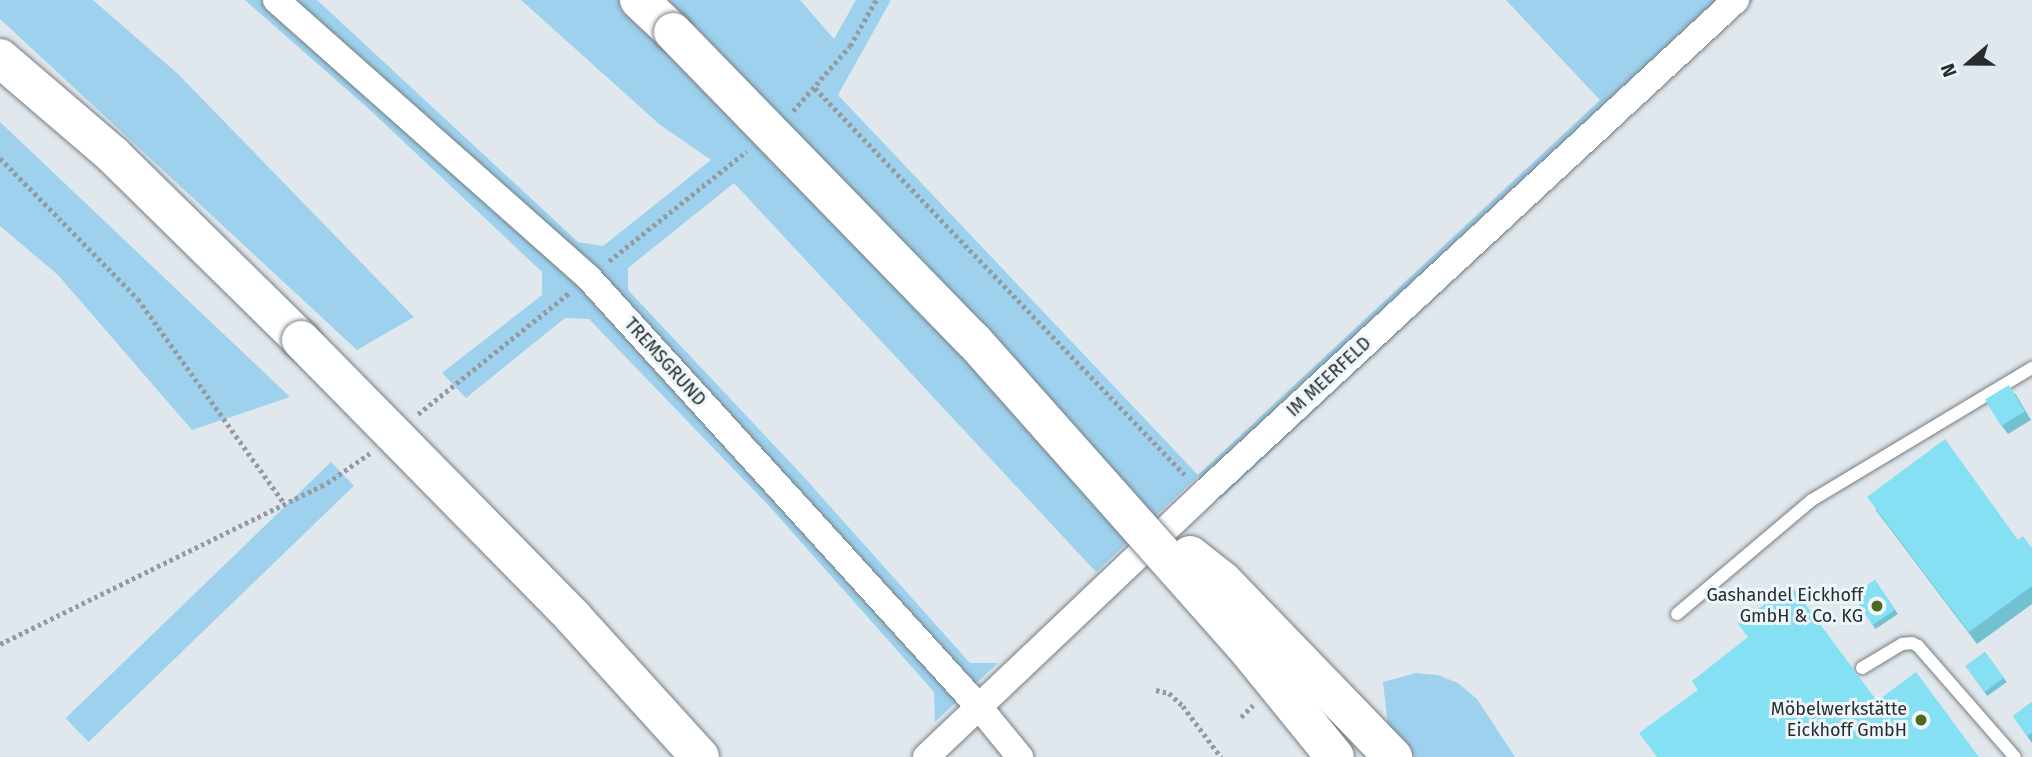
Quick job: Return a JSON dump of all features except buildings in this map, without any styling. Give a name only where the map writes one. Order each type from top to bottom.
[{"type":"highway","points":[[639,0],[853,214],[1107,487],[1244,645],[1335,757]]},
{"type":"highway","points":[[0,58],[113,155],[301,340],[573,617],[700,757]]},
{"type":"highway","points":[[1107,487],[1223,581],[1392,757]]},
{"type":"street","name":"TREMSGRUND","points":[[276,0],[588,277],[979,707],[1020,757]]},
{"type":"street","name":"IM MEERFELD","points":[[926,757],[1203,494],[1736,0]]},
{"type":"lane","points":[[1677,614],[1812,500],[2032,368]]},
{"type":"lane","points":[[1862,668],[1902,644],[1912,643],[1918,646],[2015,757]]},
{"type":"path","points":[[816,88],[1203,494]]},
{"type":"path","points":[[0,158],[138,299],[285,504]]},
{"type":"path","points":[[416,416],[588,277]]},
{"type":"path","points":[[0,644],[327,483],[377,447]]},
{"type":"path","points":[[1156,690],[1169,693],[1183,706],[1221,757]]},
{"type":"shaded area","points":[[0,0],[93,0],[178,74],[414,317],[357,350],[0,19]]},
{"type":"shaded area","points":[[245,0],[317,0],[578,242],[603,246],[711,160],[659,124],[521,0],[800,0],[834,39],[856,0],[891,0],[838,95],[1198,475],[1600,100],[1506,0],[1754,0],[1220,499],[1198,476],[1096,572],[734,183],[628,268],[628,290],[802,475],[970,663],[998,663],[935,722],[934,692],[770,507],[589,319],[565,318],[466,398],[442,373],[542,295],[542,272],[370,110]]},
{"type":"shaded area","points":[[0,122],[290,397],[192,430],[58,275],[0,226]]},
{"type":"shaded area","points":[[331,462],[354,486],[88,742],[66,718]]},
{"type":"shaded area","points":[[1416,673],[1438,675],[1458,683],[1477,699],[1515,757],[1415,757],[1388,727],[1383,682]]},
{"type":"place","name":"Gashandel Eickhoff GmbH & Co. KG","points":[[1877,606]]},
{"type":"place","name":"Möbelwerkstätte Eickhoff GmbH","points":[[1921,720]]}]
